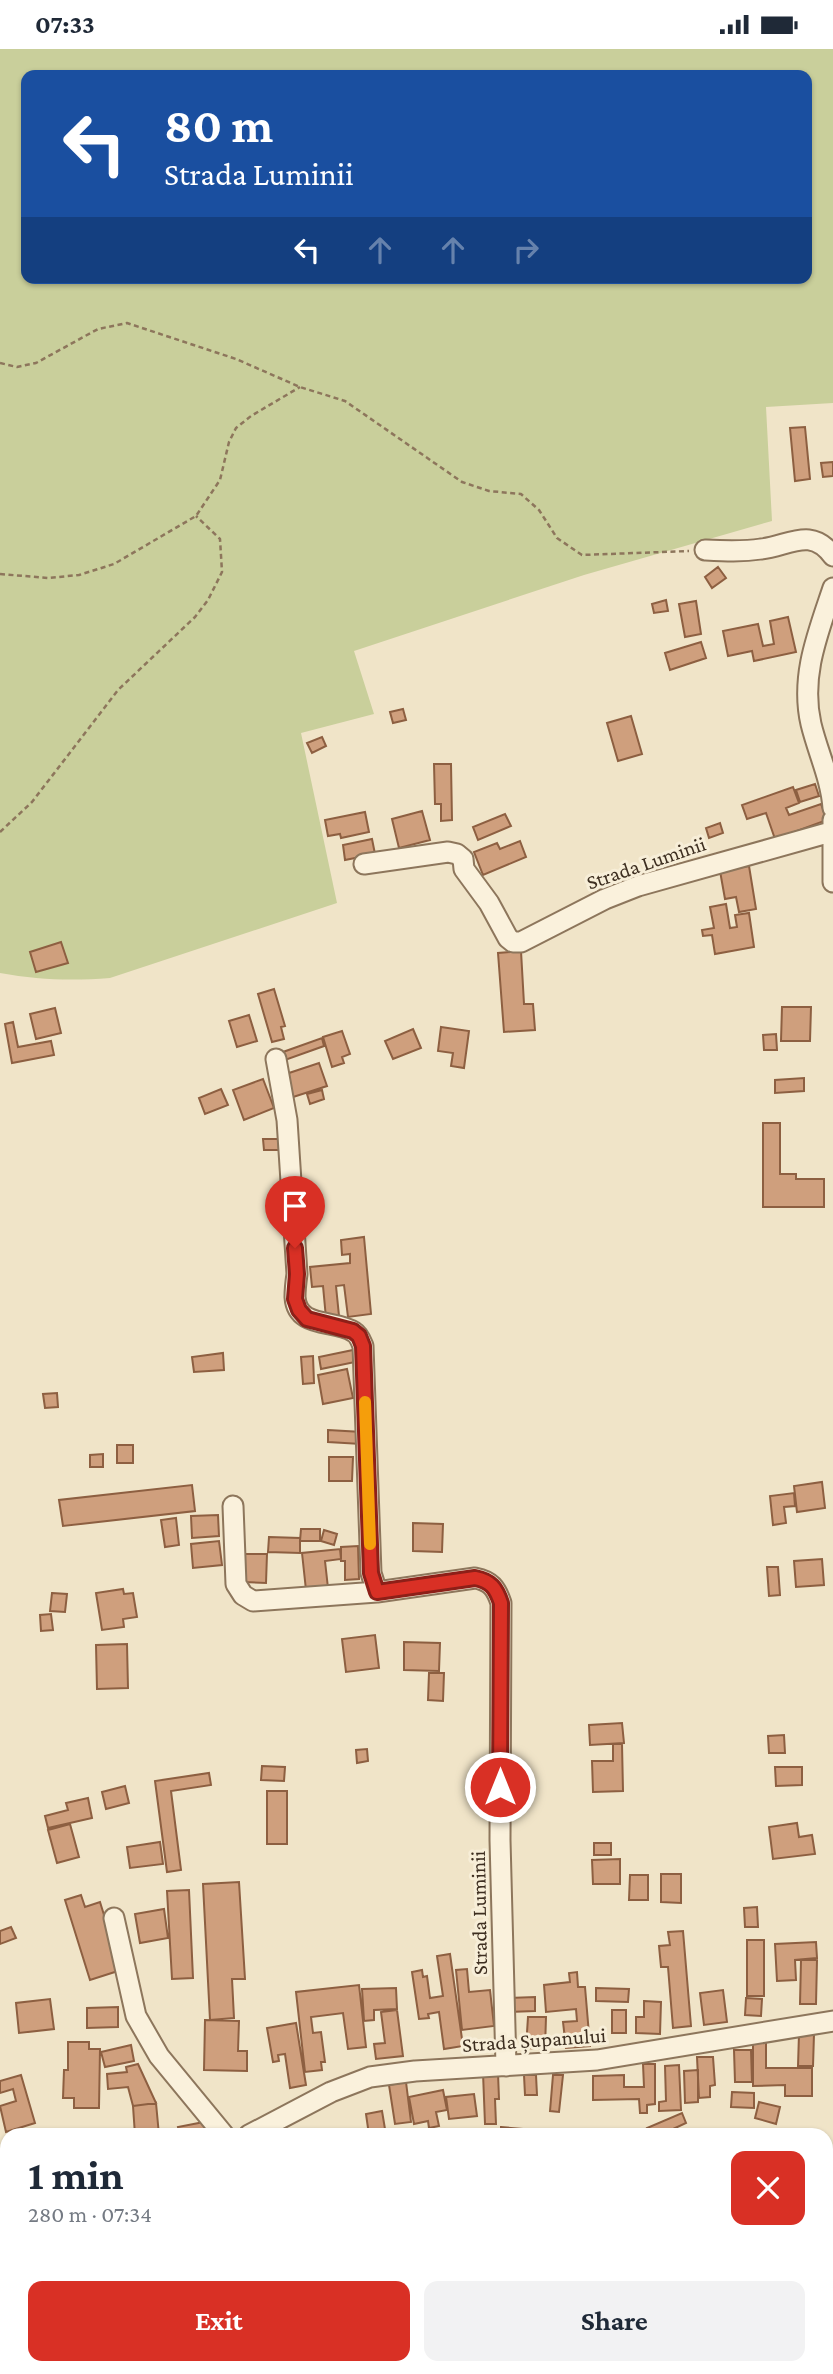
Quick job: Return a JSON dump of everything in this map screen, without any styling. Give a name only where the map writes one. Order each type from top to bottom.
[{"type":"street","points":[[705,550],[740,552],[766,549],[804,539],[827,548],[833,557]]},
{"type":"street","points":[[833,588],[814,642],[808,709],[826,770],[833,808]]},
{"type":"street","name":"Strada Luminii","points":[[364,864],[447,852],[457,854],[463,859],[464,869],[489,902],[508,938],[513,942],[521,942],[605,899],[638,886],[832,824],[833,882]]},
{"type":"street","points":[[276,1059],[287,1120],[297,1274],[295,1299],[299,1310],[307,1319],[353,1331],[359,1336],[363,1346],[371,1573],[377,1592]]},
{"type":"street","name":"Strada Luminii","points":[[233,1506],[236,1584],[243,1595],[253,1601],[377,1592],[475,1578],[487,1580],[496,1590],[501,1603],[500,1840],[506,2066]]},
{"type":"street","points":[[114,1918],[136,2016],[159,2056],[218,2128]]},
{"type":"street","name":"Strada Șupanului","points":[[262,2128],[331,2092],[370,2077],[415,2071],[618,2057],[833,2021]]},
{"type":"path","points":[[0,363],[17,367],[36,363],[98,328],[127,323],[236,359],[300,387],[345,401],[462,482],[489,491],[522,494],[539,510],[558,538],[582,555],[705,550]]},
{"type":"path","points":[[0,574],[48,577],[79,575],[114,564],[196,516],[220,479],[229,442],[236,428],[251,415],[300,387]]},
{"type":"path","points":[[0,832],[32,802],[118,690],[195,617],[208,600],[222,572],[219,539],[196,516]]},
{"type":"green space","points":[[0,49],[833,49],[833,403],[766,407],[772,521],[584,575],[354,651],[374,714],[301,733],[337,903],[110,978],[28,977],[0,973]]},
{"type":"building","points":[[805,427],[810,479],[795,481],[790,428]]},
{"type":"building","points":[[833,462],[833,476],[823,477],[821,463]]},
{"type":"building","points":[[718,567],[726,578],[712,588],[705,577]]},
{"type":"building","points":[[666,600],[668,611],[654,613],[652,604]]},
{"type":"building","points":[[696,601],[701,634],[685,637],[679,604]]},
{"type":"building","points":[[788,617],[796,652],[754,661],[752,651],[728,656],[723,631],[758,624],[763,646],[774,644],[770,621]]},
{"type":"building","points":[[701,642],[706,658],[670,670],[665,653]]},
{"type":"building","points":[[403,709],[406,720],[393,723],[390,712]]},
{"type":"building","points":[[631,716],[642,754],[618,761],[607,723]]},
{"type":"building","points":[[322,737],[326,746],[312,753],[307,743]]},
{"type":"building","points":[[434,764],[451,764],[452,820],[441,821],[441,804],[435,804]]},
{"type":"building","points":[[815,784],[819,796],[800,802],[796,790]]},
{"type":"building","points":[[793,787],[799,803],[786,808],[789,815],[821,804],[827,820],[775,839],[766,813],[747,819],[742,805]]},
{"type":"building","points":[[422,811],[430,840],[399,848],[392,819]]},
{"type":"building","points":[[365,812],[369,832],[341,838],[340,834],[328,836],[325,820]]},
{"type":"building","points":[[505,814],[511,826],[478,840],[473,827]]},
{"type":"building","points":[[720,823],[723,833],[709,838],[706,828]]},
{"type":"building","points":[[372,839],[375,854],[345,860],[343,845]]},
{"type":"building","points":[[520,841],[526,857],[483,875],[474,852],[497,843],[500,849]]},
{"type":"building","points":[[749,866],[756,909],[739,912],[736,897],[725,899],[720,871]]},
{"type":"building","points":[[726,904],[730,928],[737,927],[735,915],[749,913],[754,947],[715,954],[712,935],[703,936],[702,930],[714,928],[710,907]]},
{"type":"building","points":[[61,942],[68,963],[36,972],[30,952]]},
{"type":"building","points":[[521,951],[524,1004],[533,1004],[535,1030],[504,1032],[498,953]]},
{"type":"building","points":[[274,989],[285,1026],[281,1027],[284,1039],[272,1042],[258,994]]},
{"type":"building","points":[[782,1007],[811,1007],[810,1041],[781,1041]]},
{"type":"building","points":[[55,1008],[61,1033],[36,1039],[30,1014]]},
{"type":"building","points":[[249,1015],[257,1041],[237,1047],[229,1021]]},
{"type":"building","points":[[13,1022],[18,1047],[51,1041],[54,1055],[12,1063],[5,1024]]},
{"type":"building","points":[[441,1027],[469,1031],[464,1068],[451,1066],[453,1053],[438,1051]]},
{"type":"building","points":[[413,1029],[421,1048],[393,1059],[385,1041]]},
{"type":"building","points":[[342,1031],[350,1054],[342,1057],[344,1063],[332,1067],[323,1037]]},
{"type":"building","points":[[776,1034],[777,1050],[764,1050],[763,1035]]},
{"type":"building","points":[[322,1038],[324,1046],[285,1060],[283,1052]]},
{"type":"building","points":[[319,1063],[327,1086],[287,1099],[280,1076]]},
{"type":"building","points":[[804,1078],[804,1091],[775,1093],[775,1080]]},
{"type":"building","points":[[263,1079],[274,1108],[244,1120],[233,1090]]},
{"type":"building","points":[[221,1089],[228,1105],[205,1114],[199,1098]]},
{"type":"building","points":[[322,1090],[324,1099],[310,1104],[307,1094]]},
{"type":"building","points":[[763,1123],[780,1123],[780,1174],[796,1174],[796,1179],[824,1179],[824,1207],[763,1207]]},
{"type":"building","points":[[263,1139],[278,1139],[279,1150],[264,1150]]},
{"type":"building","points":[[364,1237],[371,1314],[348,1317],[344,1285],[336,1286],[339,1316],[326,1318],[323,1286],[312,1287],[310,1267],[350,1263],[350,1254],[342,1255],[341,1240]]},
{"type":"building","points":[[353,1350],[355,1362],[321,1369],[319,1357]]},
{"type":"building","points":[[223,1353],[224,1370],[194,1372],[192,1357]]},
{"type":"building","points":[[313,1356],[314,1383],[303,1384],[301,1357]]},
{"type":"building","points":[[347,1369],[353,1398],[323,1404],[318,1375]]},
{"type":"building","points":[[57,1393],[58,1407],[45,1408],[43,1394]]},
{"type":"building","points":[[328,1430],[362,1432],[361,1444],[328,1442]]},
{"type":"building","points":[[117,1445],[133,1445],[133,1463],[117,1463]]},
{"type":"building","points":[[103,1454],[103,1467],[90,1467],[90,1455]]},
{"type":"building","points":[[329,1457],[353,1457],[352,1481],[329,1481]]},
{"type":"building","points":[[822,1482],[825,1508],[797,1512],[794,1486]]},
{"type":"building","points":[[192,1485],[195,1511],[63,1526],[59,1500]]},
{"type":"building","points":[[794,1493],[795,1506],[784,1507],[786,1523],[773,1525],[770,1496]]},
{"type":"building","points":[[218,1515],[219,1536],[192,1538],[191,1516]]},
{"type":"building","points":[[176,1518],[179,1545],[165,1547],[161,1520]]},
{"type":"building","points":[[413,1523],[443,1524],[442,1552],[413,1551]]},
{"type":"building","points":[[301,1529],[320,1529],[320,1541],[300,1541]]},
{"type":"building","points":[[324,1530],[337,1534],[334,1545],[321,1541]]},
{"type":"building","points":[[269,1537],[300,1538],[300,1553],[268,1552]]},
{"type":"building","points":[[219,1541],[222,1565],[193,1568],[191,1544]]},
{"type":"building","points":[[358,1546],[359,1579],[345,1580],[345,1561],[341,1561],[341,1547]]},
{"type":"building","points":[[340,1549],[341,1559],[325,1561],[328,1588],[306,1590],[302,1553]]},
{"type":"building","points":[[245,1554],[267,1554],[266,1583],[244,1582]]},
{"type":"building","points":[[822,1559],[824,1585],[796,1587],[794,1561]]},
{"type":"building","points":[[767,1567],[778,1567],[780,1595],[769,1596]]},
{"type":"building","points":[[123,1589],[124,1594],[133,1593],[137,1617],[123,1619],[124,1627],[102,1630],[96,1593]]},
{"type":"building","points":[[52,1593],[67,1594],[65,1612],[50,1611]]},
{"type":"building","points":[[51,1614],[53,1630],[41,1631],[40,1615]]},
{"type":"building","points":[[375,1635],[379,1668],[346,1672],[342,1639]]},
{"type":"building","points":[[404,1642],[440,1643],[439,1671],[404,1670]]},
{"type":"building","points":[[127,1644],[128,1688],[97,1689],[96,1645]]},
{"type":"building","points":[[429,1673],[444,1673],[443,1701],[428,1700]]},
{"type":"building","points":[[622,1723],[624,1743],[590,1745],[589,1725]]},
{"type":"building","points":[[784,1735],[785,1753],[769,1753],[768,1736]]},
{"type":"building","points":[[613,1744],[622,1744],[623,1791],[593,1792],[592,1761],[613,1761]]},
{"type":"building","points":[[367,1749],[368,1761],[357,1763],[356,1750]]},
{"type":"building","points":[[262,1766],[285,1767],[284,1781],[261,1780]]},
{"type":"building","points":[[775,1767],[802,1767],[802,1785],[776,1786]]},
{"type":"building","points":[[209,1773],[211,1785],[171,1791],[181,1870],[167,1872],[155,1781]]},
{"type":"building","points":[[125,1786],[129,1803],[106,1809],[102,1792]]},
{"type":"building","points":[[267,1791],[287,1791],[287,1844],[267,1844]]},
{"type":"building","points":[[88,1798],[92,1818],[48,1828],[45,1816],[68,1810],[66,1803]]},
{"type":"building","points":[[797,1823],[799,1837],[812,1835],[815,1854],[773,1859],[769,1827]]},
{"type":"building","points":[[70,1824],[79,1857],[57,1863],[48,1830]]},
{"type":"building","points":[[160,1842],[163,1864],[130,1868],[127,1847]]},
{"type":"building","points":[[594,1843],[611,1843],[611,1855],[594,1855]]},
{"type":"building","points":[[620,1859],[620,1884],[593,1884],[592,1860]]},
{"type":"building","points":[[661,1874],[681,1874],[681,1903],[661,1902]]},
{"type":"building","points":[[630,1875],[648,1875],[648,1900],[629,1900]]},
{"type":"building","points":[[239,1882],[245,1979],[232,1979],[234,2018],[210,2020],[203,1884]]},
{"type":"building","points":[[189,1890],[193,1978],[172,1979],[167,1891]]},
{"type":"building","points":[[81,1895],[85,1907],[100,1902],[121,1970],[90,1980],[65,1900]]},
{"type":"building","points":[[757,1907],[758,1927],[745,1927],[744,1908]]},
{"type":"building","points":[[164,1909],[168,1938],[140,1943],[135,1914]]},
{"type":"building","points":[[11,1927],[16,1938],[0,1944],[0,1931]]},
{"type":"building","points":[[683,1931],[691,2026],[673,2028],[668,1967],[661,1967],[659,1946],[670,1945],[668,1932]]},
{"type":"building","points":[[747,1940],[764,1940],[764,1996],[747,1996]]},
{"type":"building","points":[[816,1942],[817,1958],[795,1960],[796,1980],[777,1981],[775,1944]]},
{"type":"building","points":[[450,1954],[463,2046],[444,2049],[439,2012],[428,2014],[429,2018],[419,2019],[412,1972],[422,1970],[423,1977],[427,1976],[430,1998],[443,1996],[437,1956]]},
{"type":"building","points":[[801,1960],[817,1960],[816,2004],[800,2004]]},
{"type":"building","points":[[467,1969],[469,1992],[490,1990],[494,2026],[462,2030],[456,1970]]},
{"type":"building","points":[[577,1972],[578,1987],[585,1987],[590,2046],[566,2048],[563,2022],[577,2021],[576,2009],[546,2012],[544,1985],[570,1982],[569,1973]]},
{"type":"building","points":[[359,1985],[366,2047],[348,2049],[343,2013],[311,2017],[313,2033],[321,2032],[325,2062],[321,2062],[322,2070],[305,2072],[296,1992]]},
{"type":"building","points":[[396,1988],[397,2009],[374,2010],[374,2020],[364,2021],[362,1989]]},
{"type":"building","points":[[596,1988],[629,1989],[628,2002],[596,2001]]},
{"type":"building","points":[[723,1990],[727,2022],[704,2025],[700,1993]]},
{"type":"building","points":[[535,1997],[535,2011],[507,2012],[507,1998]]},
{"type":"building","points":[[746,1998],[762,1999],[761,2016],[745,2015]]},
{"type":"building","points":[[50,1999],[54,2029],[19,2033],[16,2003]]},
{"type":"building","points":[[644,2001],[661,2002],[660,2034],[636,2033],[636,2017],[644,2017]]},
{"type":"building","points":[[118,2007],[118,2027],[87,2028],[87,2008]]},
{"type":"building","points":[[397,2010],[403,2056],[376,2059],[374,2044],[385,2043],[381,2012]]},
{"type":"building","points":[[612,2010],[626,2010],[626,2033],[612,2033]]},
{"type":"building","points":[[528,2017],[546,2017],[545,2049],[526,2048]]},
{"type":"building","points":[[205,2020],[239,2021],[238,2051],[247,2051],[247,2071],[204,2070]]},
{"type":"building","points":[[296,2023],[306,2085],[290,2088],[285,2054],[278,2055],[279,2061],[273,2062],[267,2028]]},
{"type":"building","points":[[799,2034],[814,2034],[813,2066],[798,2066]]},
{"type":"building","points":[[753,2041],[766,2041],[766,2068],[812,2068],[812,2096],[785,2096],[785,2085],[753,2086]]},
{"type":"building","points":[[68,2042],[89,2042],[89,2049],[100,2049],[99,2108],[74,2108],[74,2098],[63,2098],[64,2070],[68,2070]]},
{"type":"building","points":[[131,2045],[134,2061],[105,2067],[101,2052]]},
{"type":"building","points":[[734,2050],[751,2050],[752,2082],[735,2082]]},
{"type":"building","points":[[697,2057],[713,2057],[715,2085],[710,2086],[710,2097],[699,2098]]},
{"type":"building","points":[[138,2064],[156,2103],[133,2106],[128,2087],[108,2089],[107,2074],[127,2072],[126,2067]]},
{"type":"building","points":[[643,2064],[655,2064],[655,2104],[647,2105],[647,2113],[640,2113],[639,2099],[593,2100],[593,2076],[624,2075],[624,2087],[644,2087]]},
{"type":"building","points":[[679,2065],[681,2110],[659,2111],[659,2102],[666,2101],[665,2066]]},
{"type":"building","points":[[698,2070],[698,2102],[685,2103],[684,2071]]},
{"type":"building","points":[[483,2073],[498,2073],[496,2124],[485,2124]]},
{"type":"building","points":[[21,2075],[35,2123],[19,2128],[5,2128],[0,2106],[16,2101],[13,2089],[0,2093],[0,2081]]},
{"type":"building","points":[[524,2075],[536,2075],[537,2095],[525,2095]]},
{"type":"building","points":[[553,2075],[563,2075],[559,2112],[550,2111]]},
{"type":"building","points":[[406,2082],[411,2122],[395,2124],[389,2085]]},
{"type":"building","points":[[443,2090],[447,2110],[436,2112],[439,2126],[429,2128],[428,2121],[414,2124],[409,2097]]},
{"type":"building","points":[[732,2092],[754,2093],[754,2108],[731,2107]]},
{"type":"building","points":[[474,2094],[477,2116],[449,2119],[446,2097]]},
{"type":"building","points":[[759,2102],[780,2107],[776,2124],[755,2118]]},
{"type":"building","points":[[156,2103],[158,2128],[135,2128],[133,2106]]},
{"type":"building","points":[[382,2111],[385,2128],[368,2128],[366,2114]]},
{"type":"building","points":[[682,2113],[686,2123],[675,2128],[647,2128]]},
{"type":"building","points":[[209,2121],[210,2128],[178,2128]]},
{"type":"slow traffic","points":[[365,1402],[370,1544]]},
{"type":"route","points":[[295,1248],[295,1299],[299,1310],[307,1319],[353,1331],[359,1336],[363,1346],[371,1573],[377,1592],[475,1578],[487,1580],[496,1590],[501,1603],[500,1787]]}]
